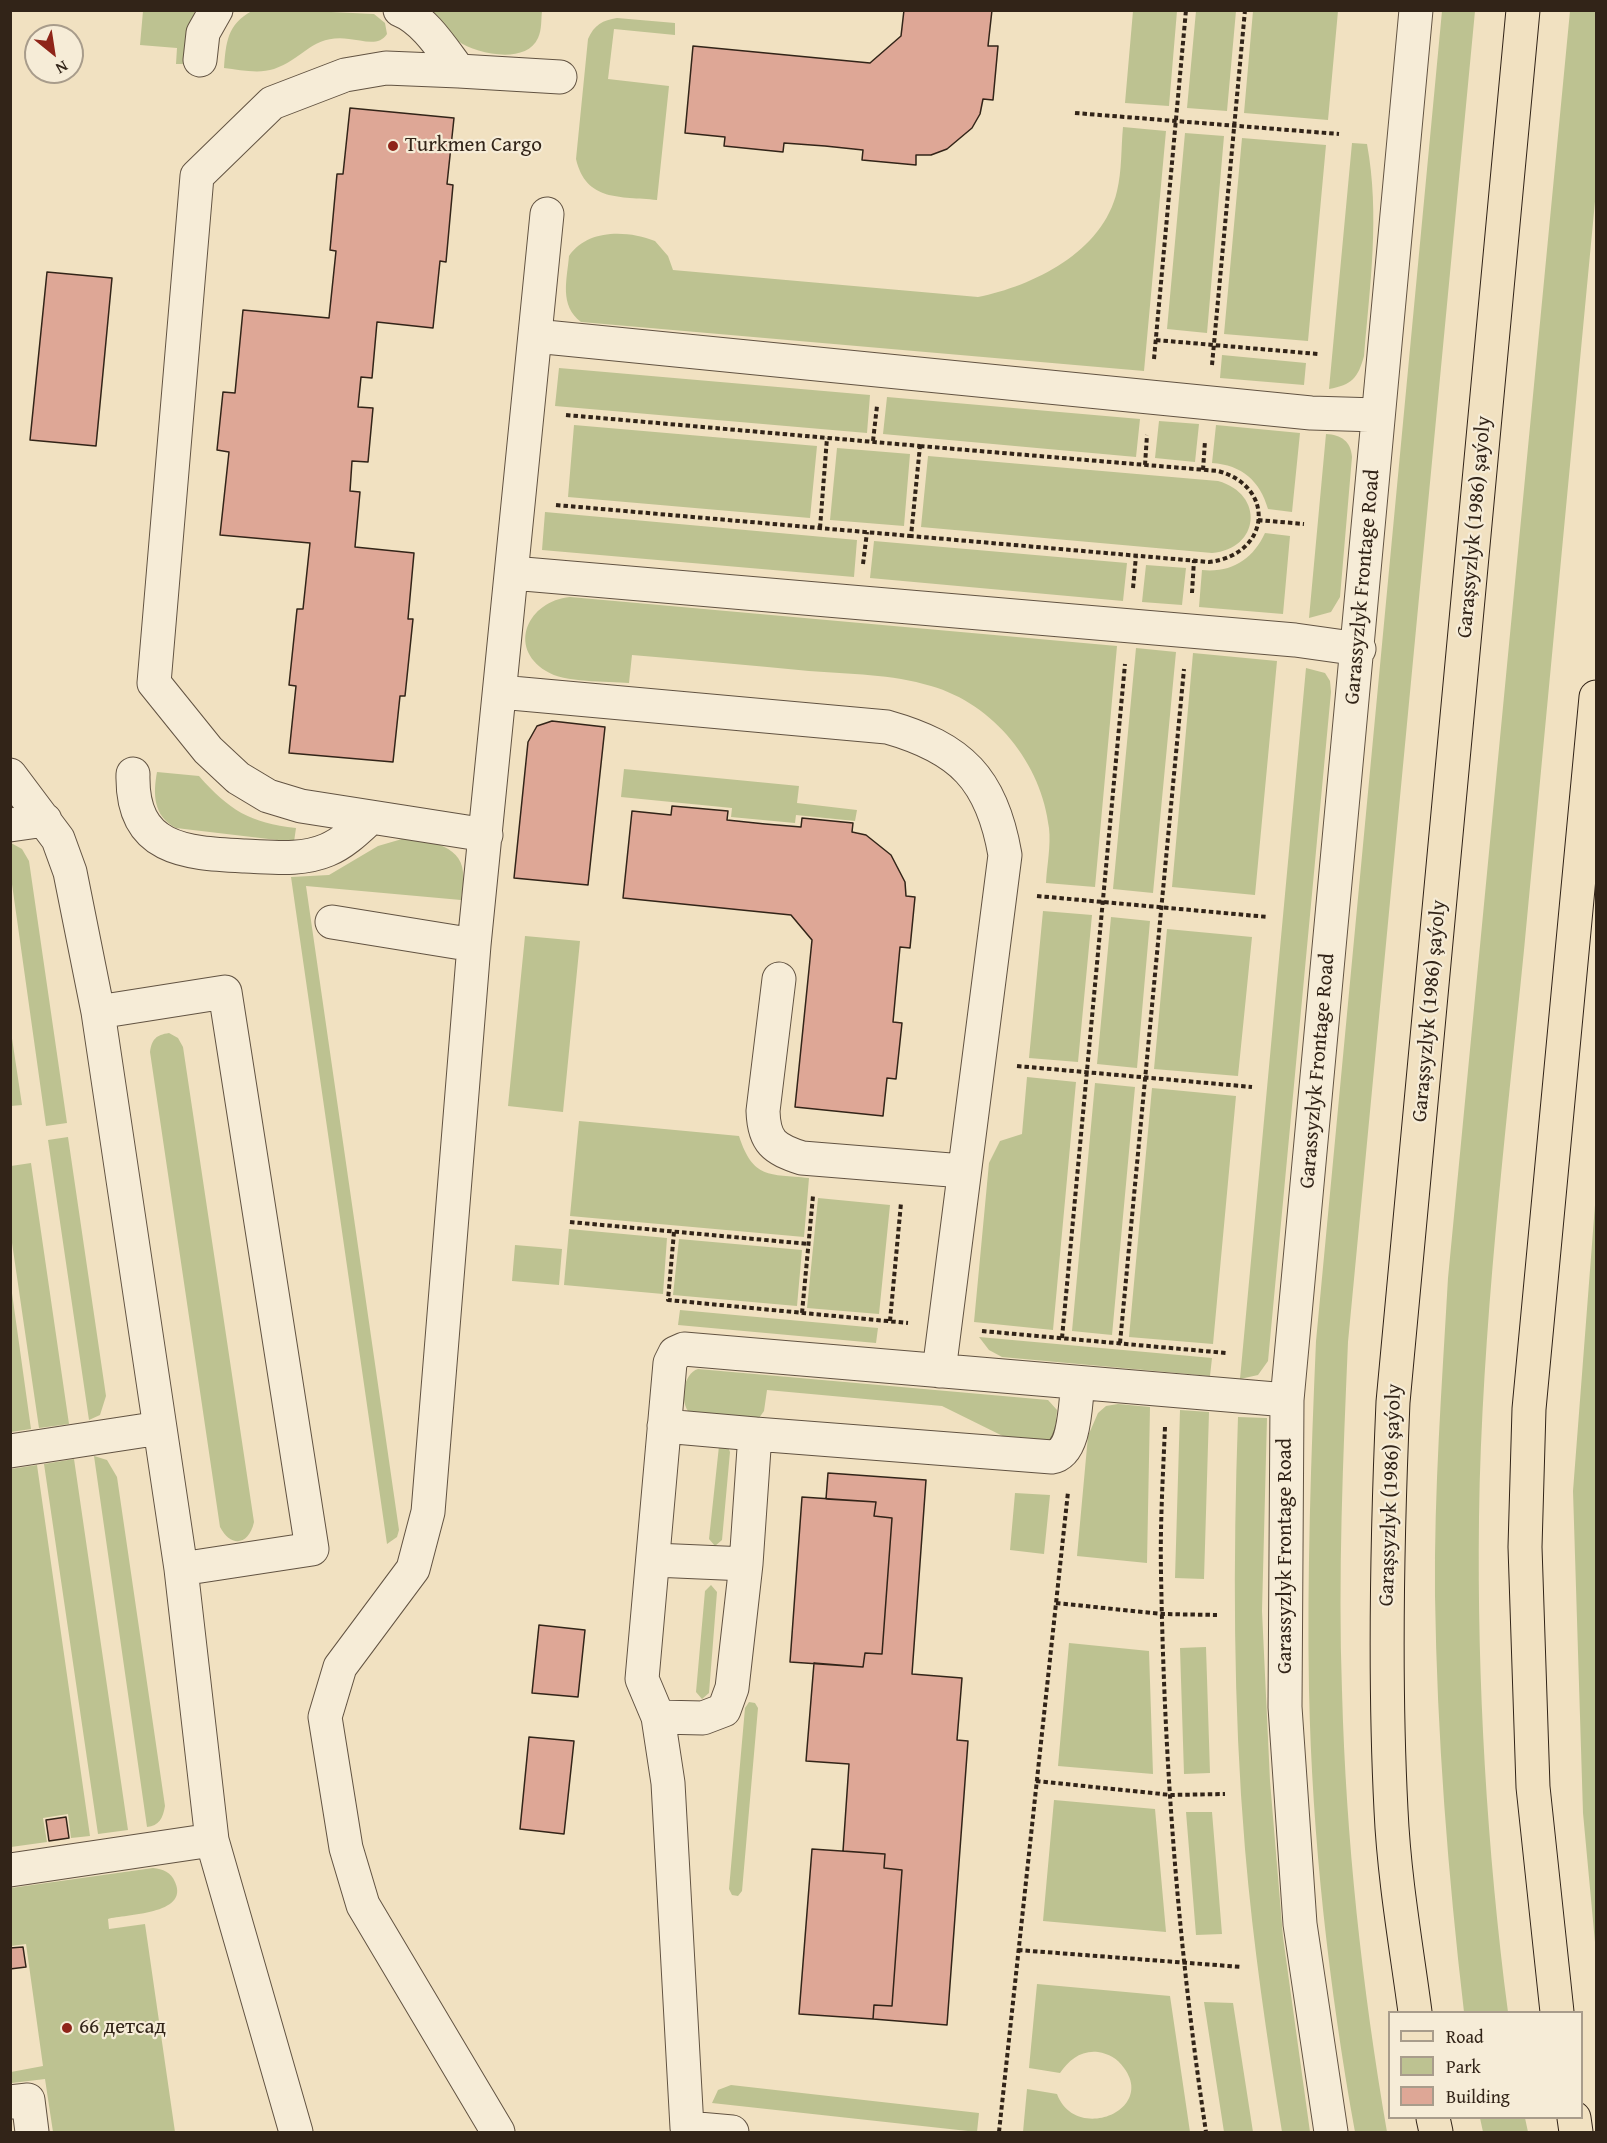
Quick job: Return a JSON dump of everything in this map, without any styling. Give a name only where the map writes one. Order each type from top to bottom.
[{"type":"main road","name":"Garaşsyzlyk (1986) şaýoly","points":[[1415,2011],[1392,1824],[1388,1741],[1387,1556],[1393,1402],[1523,10]]},
{"type":"main road","points":[[1557,2011],[1533,1787],[1526,1535],[1529,1409],[1596,697]]},
{"type":"street","points":[[200,60],[203,33],[216,10]]},
{"type":"street","points":[[400,10],[408,14],[435,39],[459,70]]},
{"type":"street","name":"Garassyzlyk Frontage Road","points":[[1331,2133],[1300,1924],[1285,1707],[1287,1400],[1359,649],[1377,415],[1416,10]]},
{"type":"street","points":[[486,835],[301,806],[268,796],[248,784],[208,750],[154,683],[197,177],[272,103],[345,75],[386,68],[560,77]]},
{"type":"street","points":[[498,2133],[363,1905],[346,1848],[325,1717],[340,1667],[413,1569],[428,1512],[474,945],[547,214]]},
{"type":"street","points":[[535,336],[1311,413],[1377,415]]},
{"type":"street","points":[[512,573],[1188,630],[1295,640],[1359,649]]},
{"type":"street","points":[[500,692],[887,727],[922,737],[954,756],[975,779],[989,800],[999,820],[1005,855],[939,1371]]},
{"type":"street","points":[[133,774],[135,801],[147,826],[158,838],[191,853],[289,858],[305,856],[328,850],[345,840],[371,817]]},
{"type":"street","points":[[10,775],[58,839],[70,872],[98,1012],[181,1569],[212,1840],[296,2133]]},
{"type":"street","points":[[10,825],[45,820]]},
{"type":"street","points":[[332,922],[474,945]]},
{"type":"street","points":[[779,979],[764,1111],[764,1129],[772,1144],[785,1153],[816,1159],[963,1170]]},
{"type":"street","points":[[98,1012],[225,992],[312,1549],[181,1569]]},
{"type":"street","points":[[732,2133],[682,2130],[668,1783],[658,1717],[642,1679],[670,1363],[675,1353],[684,1349],[1287,1400]]},
{"type":"street","points":[[664,1426],[1058,1456],[1069,1444],[1078,1383]]},
{"type":"street","points":[[10,1450],[160,1428]]},
{"type":"street","points":[[658,1717],[703,1718],[724,1710],[732,1688],[746,1564],[755,1434]]},
{"type":"street","points":[[654,1560],[746,1564]]},
{"type":"street","points":[[10,1870],[212,1840]]},
{"type":"street","points":[[10,2102],[28,2100],[32,2133]]},
{"type":"path","points":[[1145,465],[1186,10]]},
{"type":"path","points":[[1203,470],[1245,10]]},
{"type":"path","points":[[1075,113],[1339,134]]},
{"type":"path","points":[[1156,340],[1318,354]]},
{"type":"path","points":[[556,494],[555,505],[1209,562],[1225,561],[1239,554],[1251,543],[1258,520],[1255,498],[1246,484],[1233,475],[1203,470],[564,415],[563,426]]},
{"type":"path","points":[[820,528],[827,438]]},
{"type":"path","points":[[911,536],[920,446]]},
{"type":"path","points":[[1258,520],[1304,524]]},
{"type":"path","points":[[1062,1338],[1129,626]]},
{"type":"path","points":[[1120,1343],[1188,630]]},
{"type":"path","points":[[1047,897],[1268,917]]},
{"type":"path","points":[[1028,1066],[1252,1087]]},
{"type":"path","points":[[802,1313],[816,1159]]},
{"type":"path","points":[[890,1321],[902,1198]]},
{"type":"path","points":[[570,1222],[808,1244]]},
{"type":"path","points":[[1165,1419],[1162,1614],[1171,1795],[1185,1962],[1206,2133]]},
{"type":"path","points":[[999,2133],[1069,1487]]},
{"type":"path","points":[[1056,1603],[1162,1614],[1216,1616]]},
{"type":"path","points":[[1036,1781],[1171,1795],[1225,1794]]},
{"type":"path","points":[[1018,1950],[1242,1967]]},
{"type":"green space","points":[[143,11],[195,11],[187,34],[184,64],[176,64],[177,48],[140,45]]},
{"type":"green space","points":[[252,11],[374,14],[385,23],[387,34],[375,42],[336,38],[326,40],[274,69],[249,71],[224,68],[229,35],[244,16]]},
{"type":"green space","points":[[429,11],[542,11],[541,28],[532,46],[523,52],[488,53],[458,41]]},
{"type":"green space","points":[[1133,11],[1177,11],[1169,106],[1125,103]]},
{"type":"green space","points":[[1196,11],[1236,11],[1227,111],[1187,108]]},
{"type":"green space","points":[[1253,11],[1338,11],[1328,120],[1244,113]]},
{"type":"green space","points":[[1442,11],[1475,11],[1348,1342],[1346,1386],[1341,1647],[1347,1802],[1363,1968],[1387,2132],[1355,2132],[1337,2023],[1323,1912],[1314,1801],[1309,1690],[1309,1603],[1314,1385],[1316,1341]]},
{"type":"green space","points":[[1570,11],[1596,11],[1596,191],[1496,1234],[1481,1447],[1479,1580],[1482,1704],[1494,1889],[1508,2011],[1464,2011],[1448,1856],[1438,1700],[1435,1556],[1448,1278]]},
{"type":"green space","points":[[617,18],[675,23],[675,35],[614,29],[608,79],[669,86],[657,200],[618,197],[596,190],[581,173],[576,159],[588,39],[600,24]]},
{"type":"green space","points":[[1123,127],[1166,131],[1144,371],[581,322],[574,315],[567,300],[569,256],[586,241],[608,234],[632,235],[655,241],[668,256],[673,270],[978,297],[999,292],[1042,275],[1063,263],[1097,232],[1109,213],[1117,191]]},
{"type":"green space","points":[[1185,133],[1224,136],[1207,333],[1167,329]]},
{"type":"green space","points":[[1242,138],[1326,145],[1308,341],[1224,334]]},
{"type":"green space","points":[[1352,143],[1367,144],[1373,197],[1373,250],[1364,356],[1359,370],[1349,383],[1329,389]]},
{"type":"green space","points":[[1222,355],[1306,363],[1304,385],[1220,378]]},
{"type":"green space","points":[[559,368],[870,395],[867,433],[555,406]]},
{"type":"green space","points":[[887,397],[1140,419],[1136,457],[883,434]]},
{"type":"green space","points":[[1159,421],[1199,424],[1195,462],[1155,458]]},
{"type":"green space","points":[[574,425],[817,446],[810,518],[568,497]]},
{"type":"green space","points":[[1216,425],[1300,433],[1292,512],[1268,509],[1260,490],[1248,476],[1232,467],[1212,463]]},
{"type":"green space","points":[[1326,434],[1344,440],[1350,447],[1352,457],[1340,597],[1331,612],[1309,618]]},
{"type":"green space","points":[[837,448],[910,454],[904,526],[830,520]]},
{"type":"green space","points":[[928,456],[1218,481],[1233,488],[1244,497],[1251,520],[1240,542],[1228,549],[1212,553],[921,527]]},
{"type":"green space","points":[[545,512],[857,540],[854,577],[542,550]]},
{"type":"green space","points":[[1265,533],[1290,536],[1283,614],[1199,607],[1202,570],[1223,569],[1240,562],[1248,557]]},
{"type":"green space","points":[[874,541],[1127,563],[1123,601],[870,578]]},
{"type":"green space","points":[[1146,565],[1186,568],[1182,605],[1142,602]]},
{"type":"green space","points":[[570,597],[1117,646],[1095,887],[1046,883],[1049,828],[1045,804],[1036,781],[1011,740],[994,722],[975,707],[954,695],[916,682],[886,677],[632,655],[629,683],[563,678],[546,671],[534,661],[527,650],[525,638],[528,626],[543,607],[555,600]]},
{"type":"green space","points":[[1136,648],[1176,652],[1153,893],[1113,889]]},
{"type":"green space","points":[[1193,653],[1277,661],[1255,895],[1172,887]]},
{"type":"green space","points":[[1306,668],[1325,673],[1330,681],[1331,692],[1268,1361],[1258,1375],[1240,1379]]},
{"type":"green space","points":[[624,769],[799,786],[797,803],[857,810],[855,821],[796,815],[795,823],[731,817],[732,808],[621,797]]},
{"type":"green space","points":[[157,772],[199,776],[220,798],[241,813],[266,823],[296,828],[294,842],[176,828],[163,817],[156,804]]},
{"type":"green space","points":[[402,839],[430,842],[449,849],[456,855],[463,872],[461,900],[306,886],[399,1530],[397,1537],[387,1544],[291,877],[329,875],[378,846]]},
{"type":"green space","points":[[11,843],[22,849],[29,861],[67,1123],[46,1126],[11,877]]},
{"type":"green space","points":[[1043,911],[1092,915],[1078,1062],[1029,1058]]},
{"type":"green space","points":[[1111,917],[1150,921],[1137,1068],[1097,1064]]},
{"type":"green space","points":[[1167,929],[1252,937],[1238,1076],[1154,1069]]},
{"type":"green space","points":[[525,936],[580,941],[563,1112],[508,1106]]},
{"type":"green space","points":[[10,1025],[22,1105],[11,1106],[10,1106]]},
{"type":"green space","points":[[169,1033],[178,1038],[183,1047],[254,1522],[252,1530],[239,1541],[229,1538],[220,1527],[150,1052],[155,1038]]},
{"type":"green space","points":[[1027,1077],[1076,1082],[1053,1330],[974,1322],[989,1163],[1000,1141],[1022,1134]]},
{"type":"green space","points":[[1095,1083],[1135,1087],[1112,1335],[1072,1331]]},
{"type":"green space","points":[[1152,1088],[1236,1096],[1213,1344],[1129,1337]]},
{"type":"green space","points":[[579,1121],[739,1136],[750,1160],[764,1172],[809,1178],[804,1237],[570,1216]]},
{"type":"green space","points":[[68,1137],[106,1396],[100,1415],[89,1420],[48,1140]]},
{"type":"green space","points":[[31,1163],[69,1424],[39,1428],[11,1236],[11,1166]]},
{"type":"green space","points":[[1596,1192],[1596,1953],[1583,1813],[1573,1491]]},
{"type":"green space","points":[[818,1198],[890,1205],[879,1314],[807,1308]]},
{"type":"green space","points":[[569,1229],[667,1238],[663,1294],[564,1285]]},
{"type":"green space","points":[[679,1239],[802,1250],[797,1306],[673,1295]]},
{"type":"green space","points":[[515,1245],[562,1249],[559,1285],[512,1281]]},
{"type":"green space","points":[[11,1286],[31,1429],[10,1432]]},
{"type":"green space","points":[[680,1310],[878,1328],[876,1343],[678,1325]]},
{"type":"green space","points":[[979,1337],[1212,1358],[1210,1376],[1002,1357],[989,1350]]},
{"type":"green space","points":[[698,1369],[1048,1400],[1057,1410],[1055,1436],[1049,1443],[1015,1442],[942,1406],[767,1390],[764,1411],[759,1418],[690,1413],[684,1402],[684,1389],[689,1376]]},
{"type":"green space","points":[[1118,1404],[1150,1407],[1147,1563],[1077,1556],[1088,1436],[1098,1413],[1106,1406]]},
{"type":"green space","points":[[1180,1410],[1209,1412],[1204,1579],[1175,1578]]},
{"type":"green space","points":[[1238,1417],[1267,1418],[1262,1611],[1270,1781],[1283,1937],[1310,2132],[1282,2132],[1248,1885],[1236,1687],[1235,1525]]},
{"type":"green space","points":[[719,1446],[728,1447],[730,1452],[722,1540],[715,1546],[709,1539]]},
{"type":"green space","points":[[94,1456],[107,1460],[117,1477],[165,1806],[160,1821],[147,1827]]},
{"type":"green space","points":[[74,1459],[128,1830],[98,1834],[44,1464]]},
{"type":"green space","points":[[37,1465],[90,1836],[71,1838],[68,1814],[43,1818],[47,1842],[11,1847],[11,1469]]},
{"type":"green space","points":[[1015,1493],[1050,1495],[1044,1554],[1010,1550]]},
{"type":"green space","points":[[711,1585],[717,1592],[709,1693],[702,1699],[696,1692],[705,1591]]},
{"type":"green space","points":[[1069,1643],[1149,1651],[1153,1774],[1058,1766]]},
{"type":"green space","points":[[1206,1647],[1210,1773],[1184,1774],[1180,1648]]},
{"type":"green space","points":[[749,1702],[755,1703],[758,1708],[742,1891],[738,1896],[732,1895],[729,1889],[745,1708]]},
{"type":"green space","points":[[1054,1800],[1155,1809],[1166,1932],[1043,1921]]},
{"type":"green space","points":[[1186,1812],[1212,1812],[1222,1934],[1196,1935]]},
{"type":"green space","points":[[153,1868],[166,1872],[175,1882],[177,1893],[173,1901],[154,1911],[108,1919],[109,1929],[145,1924],[175,2132],[53,2132],[45,2079],[12,2083],[11,2072],[43,2066],[26,1944],[11,1946],[11,1888]]},
{"type":"green space","points":[[1037,1984],[1170,1996],[1190,2132],[1023,2132],[1027,2089],[1057,2094],[1066,2109],[1080,2117],[1095,2119],[1109,2116],[1122,2108],[1130,2097],[1131,2083],[1124,2068],[1109,2055],[1098,2052],[1086,2053],[1076,2057],[1060,2073],[1029,2068]]},
{"type":"green space","points":[[1204,2002],[1233,2003],[1253,2132],[1224,2132]]},
{"type":"green space","points":[[731,2085],[979,2113],[977,2132],[712,2103],[718,2090]]},
{"type":"green space","points":[[1480,2119],[1525,2119],[1528,2132],[1483,2132]]},
{"type":"building","points":[[904,10],[992,10],[988,46],[998,46],[993,100],[983,99],[980,114],[972,128],[947,149],[931,155],[916,155],[916,165],[862,160],[863,150],[784,143],[783,152],[724,146],[725,137],[685,133],[693,46],[870,63],[901,36]]},
{"type":"building","points":[[350,108],[454,118],[447,184],[453,185],[446,262],[440,261],[433,328],[377,322],[372,378],[361,377],[358,407],[373,408],[368,462],[352,461],[350,491],[360,492],[355,547],[414,553],[408,619],[413,619],[405,696],[400,696],[393,762],[289,753],[296,686],[289,685],[297,609],[303,609],[310,543],[220,535],[229,452],[217,450],[223,392],[235,393],[243,310],[329,318],[336,251],[330,250],[337,174],[343,174]]},
{"type":"building","points":[[47,272],[112,278],[96,446],[30,440]]},
{"type":"building","points":[[552,721],[605,727],[588,885],[514,878],[528,742],[537,726]]},
{"type":"building","points":[[672,806],[728,811],[727,820],[765,824],[801,827],[802,818],[853,823],[852,832],[866,835],[891,855],[905,882],[906,896],[915,897],[910,948],[900,947],[893,1022],[902,1023],[896,1079],[887,1078],[883,1116],[795,1107],[812,940],[791,915],[623,898],[632,811],[671,815]]},
{"type":"building","points":[[828,1473],[926,1480],[912,1674],[962,1678],[957,1740],[968,1741],[947,2025],[873,2019],[874,2005],[892,2006],[902,1870],[884,1868],[885,1854],[843,1851],[849,1764],[806,1761],[814,1663],[863,1667],[865,1653],[882,1654],[892,1518],[874,1516],[876,1502],[826,1499]]},
{"type":"building","points":[[802,1497],[876,1502],[874,1516],[892,1518],[882,1654],[865,1653],[863,1667],[790,1662]]},
{"type":"building","points":[[539,1625],[585,1630],[578,1697],[532,1693]]},
{"type":"building","points":[[529,1737],[574,1741],[564,1834],[520,1829]]},
{"type":"building","points":[[66,1817],[69,1838],[49,1841],[46,1820]]},
{"type":"building","points":[[812,1849],[885,1854],[884,1868],[902,1870],[892,2006],[874,2005],[873,2019],[799,2014]]},
{"type":"building","points":[[23,1947],[26,1967],[10,1969],[10,1948]]},
{"type":"place","name":"Turkmen Cargo","points":[[393,146]]},
{"type":"place","name":"66 детсад","points":[[67,2028]]}]
